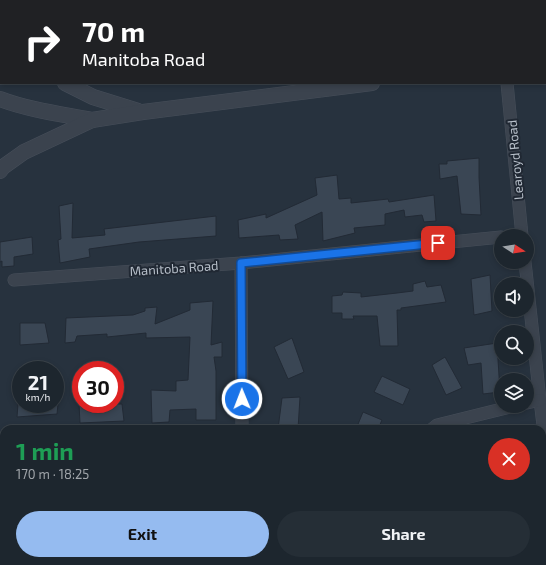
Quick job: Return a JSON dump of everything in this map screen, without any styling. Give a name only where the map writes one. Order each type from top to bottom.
[{"type":"street","points":[[67,84],[93,97],[143,112]]},
{"type":"street","points":[[0,170],[24,152],[92,120],[143,112],[364,84]]},
{"type":"street","name":"Learoyd Road","points":[[507,84],[521,229]]},
{"type":"street","points":[[0,99],[37,110],[92,120]]},
{"type":"street","name":"Manitoba Road","points":[[14,280],[241,263],[494,238]]},
{"type":"street","points":[[241,263],[242,425]]},
{"type":"street","points":[[526,269],[543,425]]},
{"type":"street","points":[[534,401],[540,400]]},
{"type":"street","points":[[436,425],[494,411]]},
{"type":"building","points":[[479,158],[481,215],[461,214],[457,176],[440,179],[439,164],[447,164],[447,161]]},
{"type":"building","points":[[337,175],[339,199],[351,198],[351,203],[388,199],[389,202],[434,195],[436,221],[424,222],[422,215],[405,217],[404,210],[385,214],[385,225],[354,228],[355,233],[323,241],[322,212],[295,225],[298,239],[280,240],[279,235],[239,238],[238,220],[266,214],[266,218],[317,195],[315,178]]},
{"type":"building","points":[[73,203],[72,238],[105,235],[104,229],[216,216],[216,236],[139,242],[89,249],[90,257],[60,263],[58,240],[61,239],[59,206]]},
{"type":"building","points":[[32,237],[33,254],[14,257],[14,266],[2,267],[2,261],[0,262],[0,242]]},
{"type":"building","points":[[490,275],[492,311],[474,315],[471,279]]},
{"type":"building","points":[[425,281],[427,287],[441,285],[446,302],[401,308],[401,310],[397,310],[398,346],[380,346],[377,316],[353,316],[354,319],[342,319],[342,313],[332,313],[332,296],[342,295],[343,292],[361,293],[361,297],[413,291],[413,284]]},
{"type":"building","points":[[213,301],[211,345],[222,342],[222,357],[214,357],[216,371],[216,420],[196,420],[196,409],[170,410],[169,422],[152,423],[151,390],[176,391],[176,381],[188,380],[190,337],[146,338],[146,333],[107,337],[107,334],[77,336],[75,342],[65,343],[66,318],[133,315],[145,311],[145,308],[157,307],[155,324],[190,310],[190,303]]},
{"type":"building","points":[[20,323],[45,323],[49,343],[20,345]]},
{"type":"building","points":[[292,338],[304,372],[288,379],[274,347]]},
{"type":"building","points":[[494,343],[494,365],[498,365],[499,373],[494,373],[494,393],[483,394],[481,363],[468,365],[464,348]]},
{"type":"building","points":[[445,357],[462,388],[446,395],[432,365]]},
{"type":"building","points":[[382,376],[410,389],[403,405],[374,392]]},
{"type":"building","points":[[300,397],[298,425],[279,425],[282,398]]},
{"type":"building","points":[[363,412],[382,420],[380,425],[358,425]]},
{"type":"building","points":[[17,413],[57,413],[57,414],[17,417]]},
{"type":"building","points":[[79,413],[123,413],[124,421],[80,423]]},
{"type":"route","points":[[242,399],[241,263],[438,243]]}]
